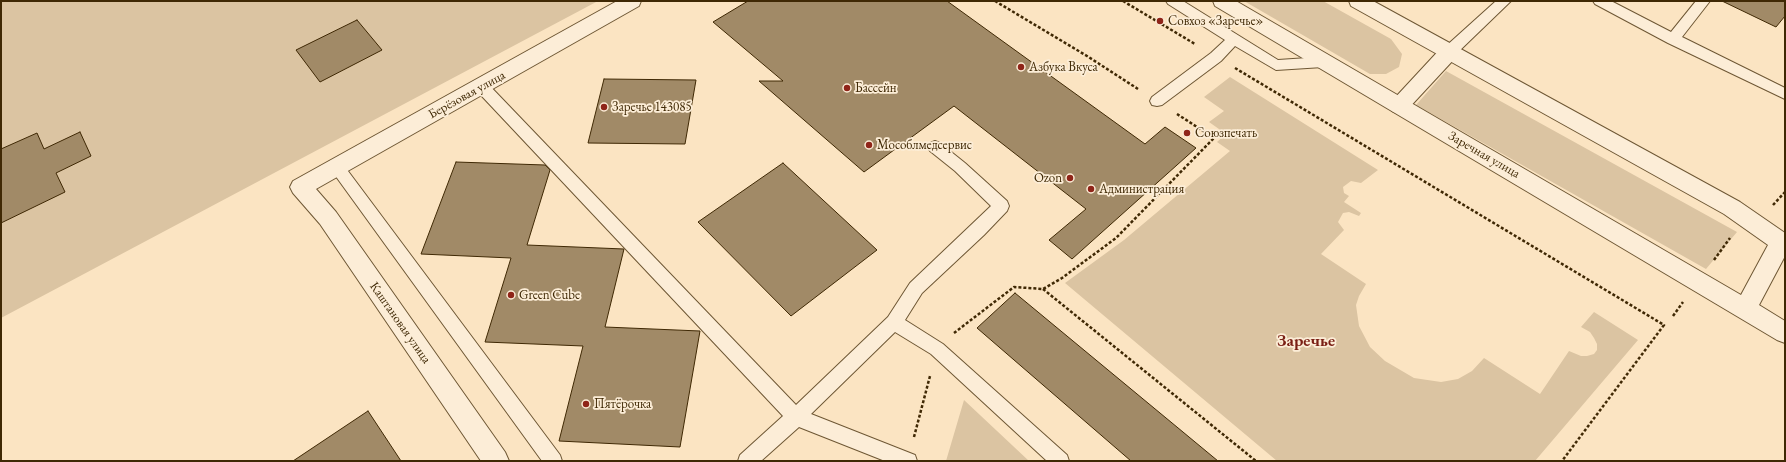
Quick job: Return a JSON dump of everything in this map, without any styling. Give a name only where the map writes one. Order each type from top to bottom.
[{"type":"street","name":"Берёзовая улица","points":[[301,187],[482,87],[632,1]]},
{"type":"street","name":"Заречная улица","points":[[1222,1],[1323,62],[1785,333]]},
{"type":"street","points":[[1358,1],[1725,204],[1781,242],[1745,309]]},
{"type":"street","points":[[1400,106],[1450,51]]},
{"type":"street","name":"Каштановая улица","points":[[301,187],[328,218],[496,461]]},
{"type":"lane","points":[[1173,1],[1276,65],[1323,62]]},
{"type":"lane","points":[[1450,51],[1504,1]]},
{"type":"lane","points":[[1600,1],[1785,94]]},
{"type":"lane","points":[[1673,39],[1703,1]]},
{"type":"lane","points":[[1157,101],[1216,57],[1234,39]]},
{"type":"lane","points":[[482,87],[796,417],[908,461]]},
{"type":"lane","points":[[747,461],[796,417],[894,322],[916,288],[978,230],[1001,206],[960,167],[935,147]]},
{"type":"lane","points":[[337,167],[553,461]]},
{"type":"lane","points":[[894,322],[937,349],[1060,461]]},
{"type":"path","points":[[908,461],[937,349],[968,321],[1014,287],[1043,289],[1062,278],[1116,238],[1214,138],[1088,56],[995,1]]},
{"type":"path","points":[[1123,1],[1664,325],[1562,461]]},
{"type":"path","points":[[1771,206],[1785,192]]},
{"type":"path","points":[[1709,266],[1732,236]]},
{"type":"path","points":[[1043,289],[1256,461]]},
{"type":"path","points":[[1673,316],[1686,298]]},
{"type":"shaded area","points":[[1,1],[598,1],[1,318]]},
{"type":"shaded area","points":[[1244,1],[1323,1],[1391,39],[1402,54],[1399,67],[1386,74],[1370,74]]},
{"type":"shaded area","points":[[1446,71],[1737,232],[1706,269],[1416,105]]},
{"type":"shaded area","points":[[1230,77],[1378,170],[1361,183],[1351,181],[1343,187],[1344,193],[1349,196],[1344,202],[1361,213],[1359,216],[1349,212],[1343,213],[1338,222],[1344,230],[1321,254],[1366,284],[1356,305],[1359,326],[1370,347],[1385,361],[1414,378],[1441,382],[1458,379],[1472,371],[1484,358],[1540,394],[1569,351],[1581,356],[1587,356],[1594,354],[1597,350],[1597,344],[1590,332],[1581,327],[1594,312],[1638,340],[1535,461],[1277,461],[1065,283],[1124,240],[1230,151],[1217,142],[1226,134],[1209,122],[1224,111],[1204,97]]},
{"type":"shaded area","points":[[964,400],[1029,461],[946,461]]},
{"type":"building","points":[[748,1],[947,1],[1145,144],[1165,127],[1196,148],[1072,259],[1049,240],[1086,209],[954,106],[864,172],[759,81],[783,81],[713,22]]},
{"type":"building","points":[[1722,1],[1785,1],[1785,16],[1776,27]]},
{"type":"building","points":[[357,20],[382,50],[320,82],[296,50]]},
{"type":"building","points":[[604,79],[696,80],[685,144],[588,143]]},
{"type":"building","points":[[80,132],[91,156],[56,173],[65,192],[1,223],[1,149],[37,133],[44,149]]},
{"type":"building","points":[[456,162],[545,165],[550,170],[527,245],[624,249],[605,327],[700,331],[680,447],[559,441],[583,346],[485,342],[511,258],[421,254]]},
{"type":"building","points":[[783,163],[877,250],[791,316],[698,222]]},
{"type":"building","points":[[1015,293],[1218,461],[1131,461],[977,328]]},
{"type":"building","points":[[368,411],[401,461],[293,461]]},
{"type":"place","name":"Совхоз «Заречье»","points":[[1160,21]]},
{"type":"place","name":"Азбука Вкуса","points":[[1021,67]]},
{"type":"place","name":"Бассейн","points":[[847,88]]},
{"type":"place","name":"Заречье 143085","points":[[604,107]]},
{"type":"place","name":"Союзпечать","points":[[1187,133]]},
{"type":"place","name":"Мособлмедсервис","points":[[869,145]]},
{"type":"place","name":"Ozon","points":[[1070,178]]},
{"type":"place","name":"Администрация","points":[[1091,189]]},
{"type":"place","name":"Green Cube","points":[[511,295]]},
{"type":"place","name":"Пятёрочка","points":[[586,404]]},
{"type":"district","name":"Заречье","points":[[1306,341]]}]
